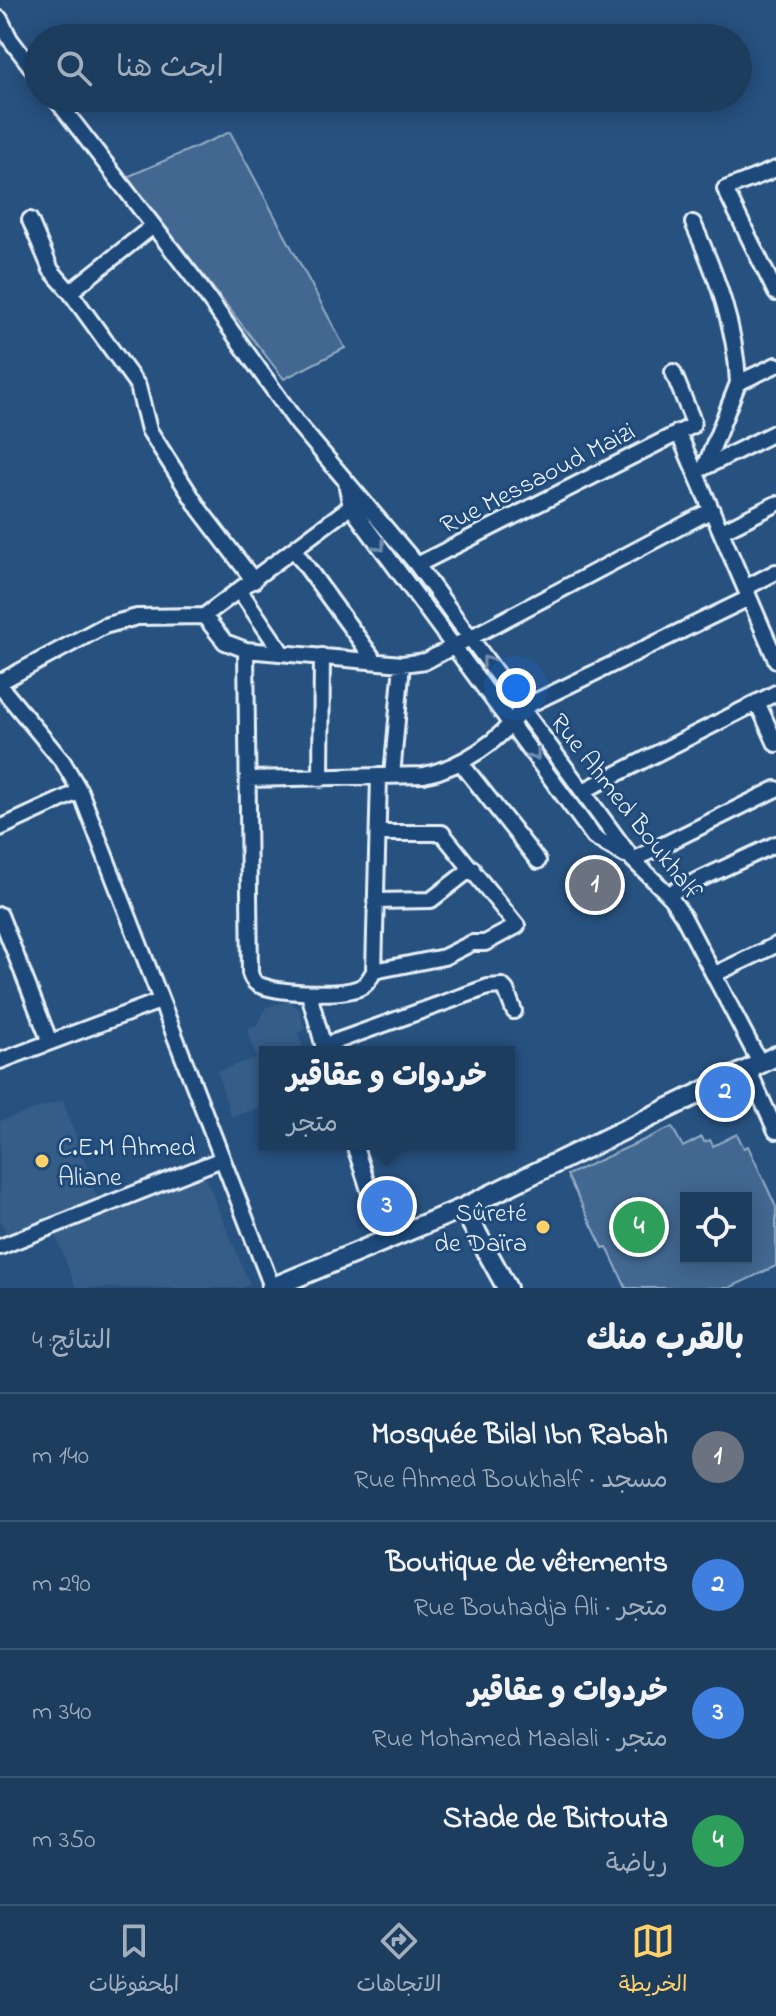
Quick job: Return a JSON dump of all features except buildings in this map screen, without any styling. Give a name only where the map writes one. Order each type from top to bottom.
[{"type":"main road","points":[[271,1288],[463,1208],[761,1063]]},
{"type":"main road","points":[[463,1208],[507,1288]]},
{"type":"street","points":[[0,19],[5,43],[24,62]]},
{"type":"street","points":[[66,112],[196,281],[297,423],[345,478],[356,503],[454,645],[594,837],[633,860],[776,789]]},
{"type":"street","points":[[776,169],[725,189],[776,293]]},
{"type":"street","points":[[30,220],[51,270],[138,386],[149,430],[200,510],[254,581]]},
{"type":"street","points":[[693,223],[719,282],[738,362],[738,383],[700,470]]},
{"type":"street","points":[[70,292],[153,226]]},
{"type":"street","points":[[738,383],[776,365]]},
{"type":"street","points":[[673,372],[693,424],[678,432],[700,470],[712,510],[776,660]]},
{"type":"street","name":"Rue Messaoud Maizi","points":[[417,565],[678,432]]},
{"type":"street","points":[[700,470],[776,432]]},
{"type":"street","points":[[271,1288],[80,791],[63,762],[0,684],[104,626],[137,617],[204,616],[356,503]]},
{"type":"street","name":"Rue Ahmed Boukhalf","points":[[356,503],[417,565],[633,860],[668,894],[715,974],[761,1063],[776,1131]]},
{"type":"street","points":[[722,531],[776,504]]},
{"type":"street","points":[[204,616],[225,642],[246,650],[402,664],[426,661],[712,510]]},
{"type":"street","points":[[295,551],[375,661]]},
{"type":"street","points":[[248,779],[424,775],[461,763],[513,724],[522,708],[747,593],[776,572]]},
{"type":"street","points":[[240,591],[282,653]]},
{"type":"street","points":[[246,650],[250,973],[255,982],[262,986],[309,994],[359,988],[374,971],[378,833],[402,664]]},
{"type":"street","points":[[321,779],[322,656]]},
{"type":"street","points":[[583,791],[776,693]]},
{"type":"street","points":[[757,702],[776,744]]},
{"type":"street","points":[[461,763],[538,861]]},
{"type":"street","points":[[0,828],[80,791]]},
{"type":"street","points":[[374,971],[444,957],[472,943],[485,943],[517,926],[442,833],[378,833]]},
{"type":"street","points":[[668,894],[776,844]]},
{"type":"street","points":[[375,901],[431,900],[472,868]]},
{"type":"street","points":[[1,919],[50,1042]]},
{"type":"street","points":[[715,974],[776,946]]},
{"type":"street","points":[[332,1046],[488,987],[502,986],[514,1011]]},
{"type":"street","points":[[309,994],[323,1046]]},
{"type":"street","points":[[0,1061],[160,1001]]},
{"type":"street","points":[[356,1150],[386,1242]]},
{"type":"street","points":[[0,1247],[222,1159]]},
{"type":"shaded area","points":[[230,132],[345,348],[284,379],[127,177]]},
{"type":"shaded area","points":[[289,1001],[300,1010],[305,1030],[298,1033],[303,1046],[259,1046],[259,1108],[231,1117],[217,1071],[256,1058],[248,1028],[258,1024],[266,1007]]},
{"type":"shaded area","name":"C.E.M Ahmed Aliane","points":[[63,1100],[98,1201],[7,1234],[0,1220],[0,1121]]},
{"type":"shaded area","points":[[672,1127],[683,1147],[702,1137],[704,1142],[710,1140],[713,1146],[737,1134],[744,1148],[748,1146],[776,1207],[776,1266],[729,1288],[626,1288],[607,1247],[603,1248],[567,1175]]},
{"type":"shaded area","points":[[204,1174],[250,1285],[241,1288],[76,1288],[54,1231]]},
{"type":"place","name":"Mosquée Bilal Ibn Rabah","points":[[595,885]]},
{"type":"place","name":"Boutique de vêtements","points":[[725,1092]]},
{"type":"place","name":"C.E.M Ahmed Aliane","points":[[42,1161]]},
{"type":"place","name":"خردوات و عقاقير","points":[[387,1206]]},
{"type":"place","name":"Sûreté de Daïra","points":[[543,1227]]},
{"type":"place","name":"Stade de Birtouta","points":[[639,1227]]}]
